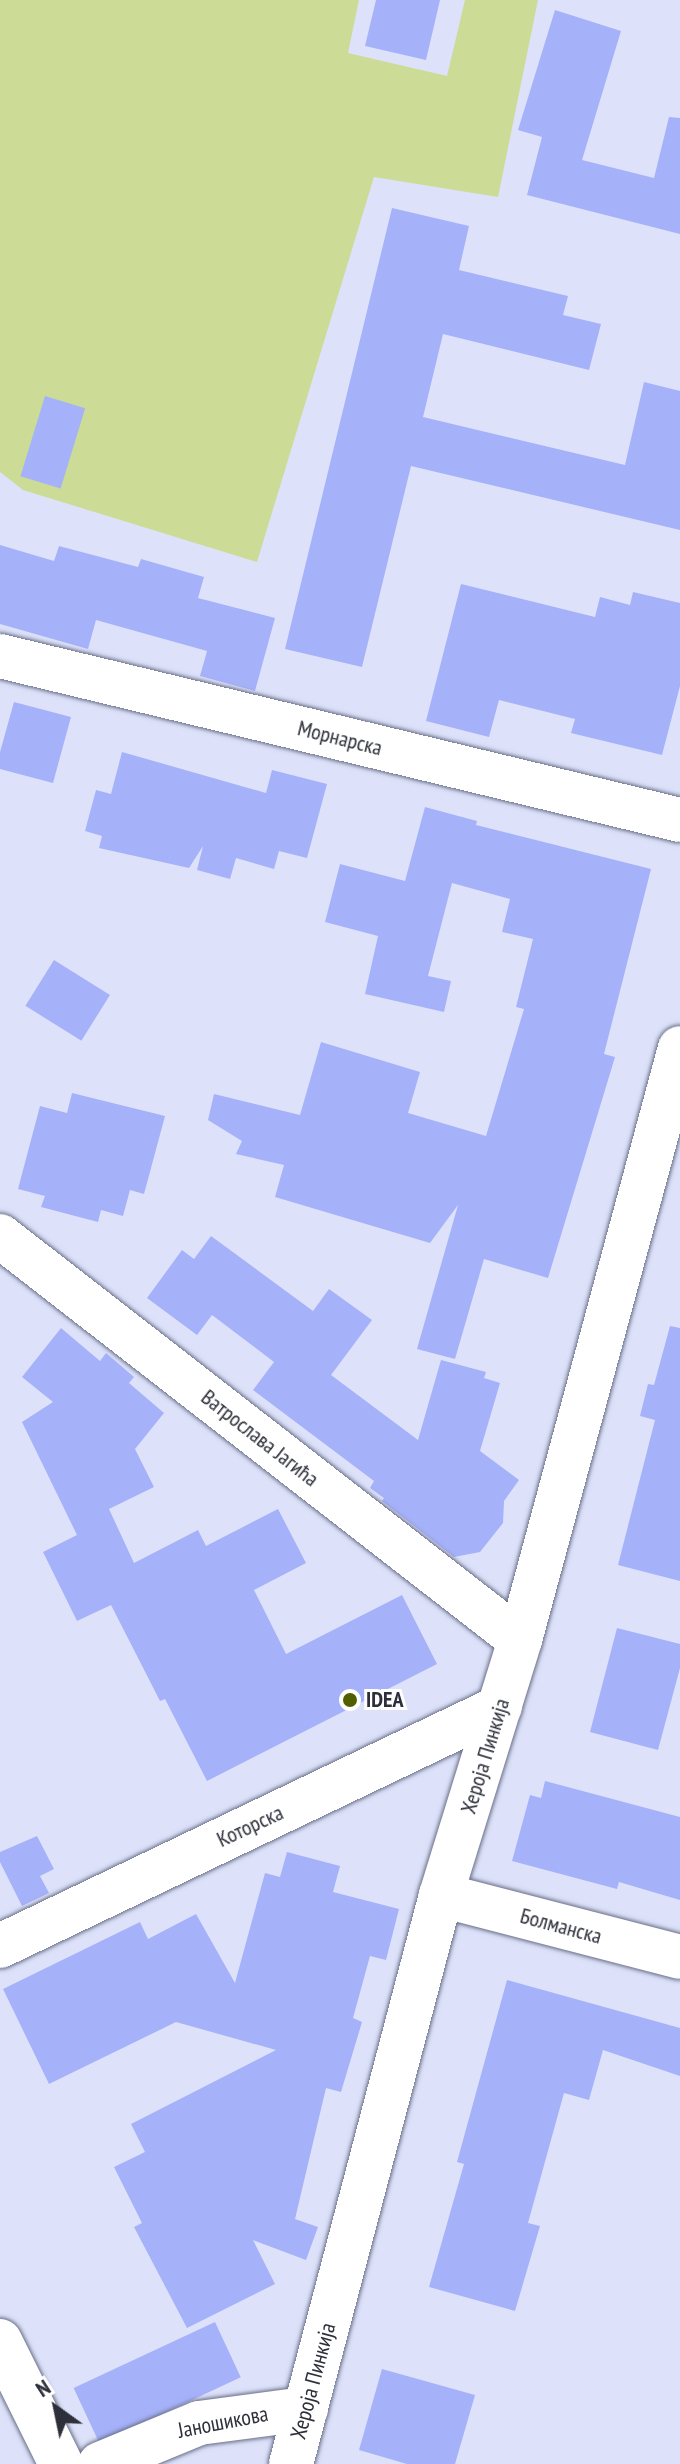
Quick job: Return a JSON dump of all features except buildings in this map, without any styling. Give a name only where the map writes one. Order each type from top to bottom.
[{"type":"street","name":"Морнарска","points":[[0,656],[680,820]]},
{"type":"street","name":"Хероја Пинкија","points":[[291,2464],[441,1895],[520,1640],[680,1048]]},
{"type":"street","name":"Ватрослава Јагића","points":[[0,1236],[520,1640]]},
{"type":"street","name":"Которска","points":[[0,1946],[500,1707]]},
{"type":"street","name":"Болманска","points":[[441,1895],[680,1957]]},
{"type":"street","points":[[0,2341],[61,2464]]},
{"type":"street","name":"Јаношикова","points":[[100,2464],[199,2423],[306,2409]]},
{"type":"green space","points":[[0,0],[359,0],[348,53],[447,76],[465,0],[538,0],[498,197],[374,177],[257,562],[23,490],[0,472]]},
{"type":"place","name":"IDEA","points":[[350,1700]]}]
